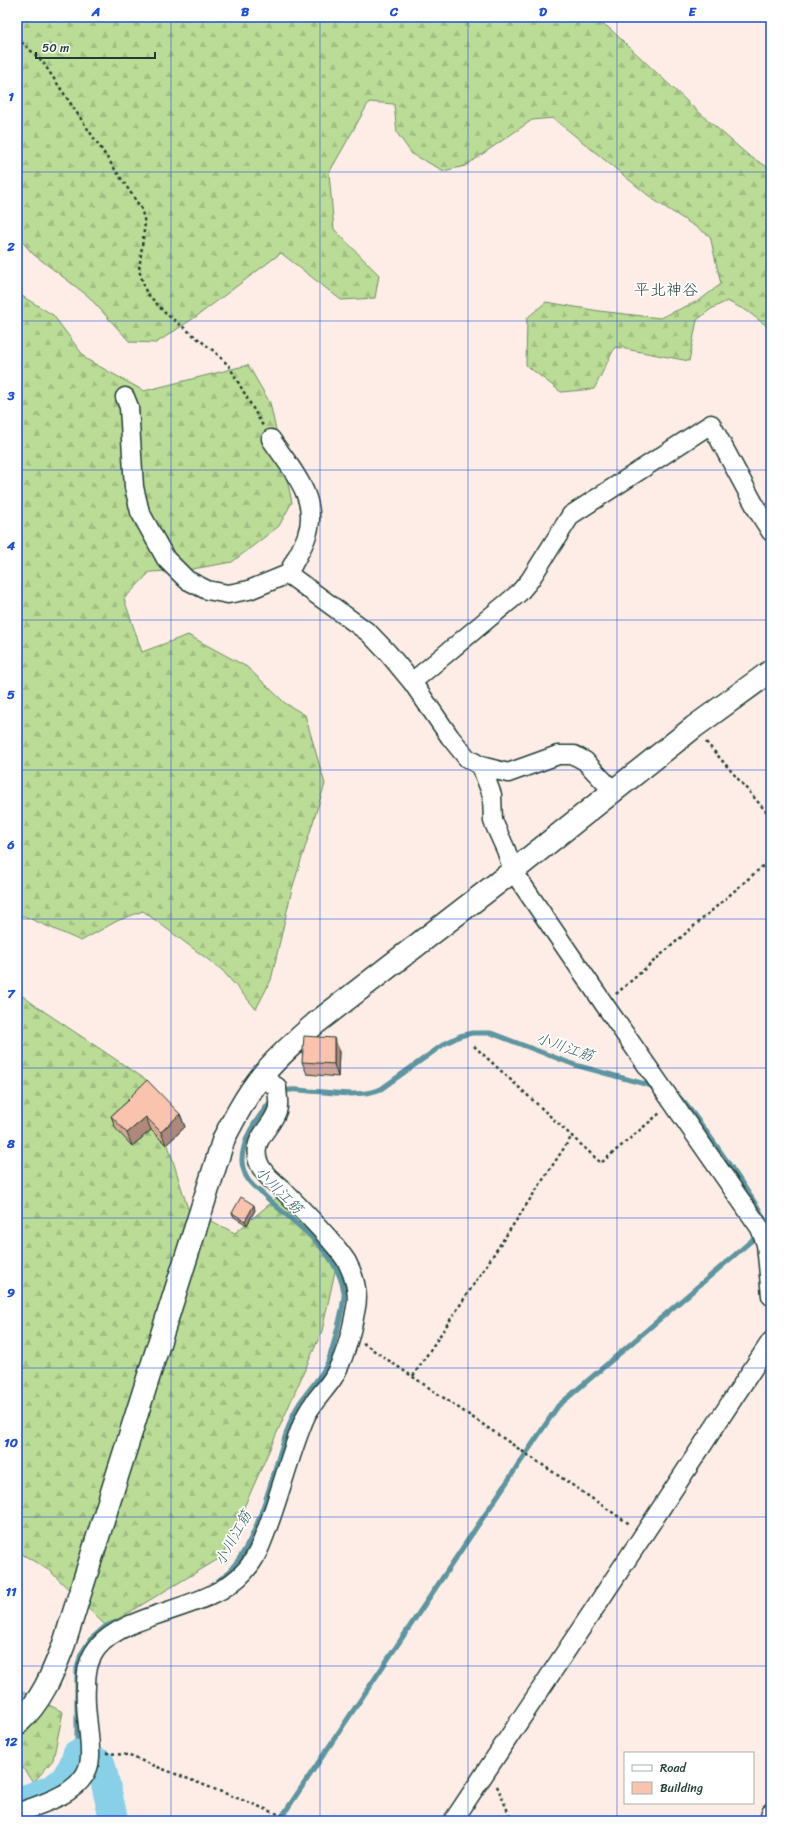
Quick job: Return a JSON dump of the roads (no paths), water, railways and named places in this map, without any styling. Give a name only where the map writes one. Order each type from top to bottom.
[{"type":"street","points":[[125,397],[129,407],[134,487],[140,512],[166,559],[187,580],[207,590],[228,594],[249,590],[288,574],[307,535],[311,512],[305,489],[271,439]]},
{"type":"street","points":[[412,682],[519,593],[530,580],[571,515],[711,424],[755,506],[771,532]]},
{"type":"street","points":[[288,574],[369,633],[412,682],[450,737],[467,758],[481,766],[508,773],[558,755],[574,755],[585,761],[613,791]]},
{"type":"street","points":[[17,1813],[60,1797],[72,1789],[89,1759],[85,1701],[86,1674],[89,1661],[98,1646],[122,1629],[187,1605],[216,1592],[239,1578],[248,1568],[259,1549],[270,1522],[304,1418],[333,1378],[341,1361],[350,1334],[357,1305],[356,1286],[347,1261],[322,1230],[264,1173],[258,1160],[256,1147],[277,1111],[272,1090],[287,1049],[316,1023],[513,871],[613,791],[771,671]]},
{"type":"street","points":[[481,766],[492,795],[493,821],[506,850],[513,871],[766,1237],[771,1296]]},
{"type":"street","points":[[17,1724],[34,1707],[50,1679],[64,1644],[224,1138],[240,1107],[272,1090]]},
{"type":"street","points":[[452,1821],[771,1341]]},
{"type":"street","points":[[769,1821],[771,1812]]},
{"type":"waterway","name":"小川江筋","points":[[281,1093],[288,1090],[346,1094],[373,1092],[381,1089],[444,1044],[460,1036],[472,1033],[491,1033],[575,1065],[656,1087]]},
{"type":"waterway","name":"小川江筋","points":[[673,1092],[690,1109],[716,1145],[759,1209],[766,1223]]},
{"type":"waterway","name":"小川江筋","points":[[218,1581],[233,1567],[246,1548],[256,1527],[265,1503],[286,1433],[294,1413],[328,1362],[344,1298],[340,1276],[323,1249],[300,1226],[254,1187],[245,1174],[242,1159],[246,1140],[256,1121],[273,1098]]},
{"type":"waterway","points":[[279,1821],[558,1406],[771,1224]]},
{"type":"waterway","name":"小川江筋","points":[[77,1754],[77,1669],[81,1654],[90,1640],[106,1626],[126,1618]]},
{"type":"waterway","name":"小川江筋","points":[[17,1802],[46,1792],[59,1784],[69,1772],[77,1754],[101,1764],[114,1821]]},
{"type":"district","name":"平北神谷","points":[[666,289]]}]
